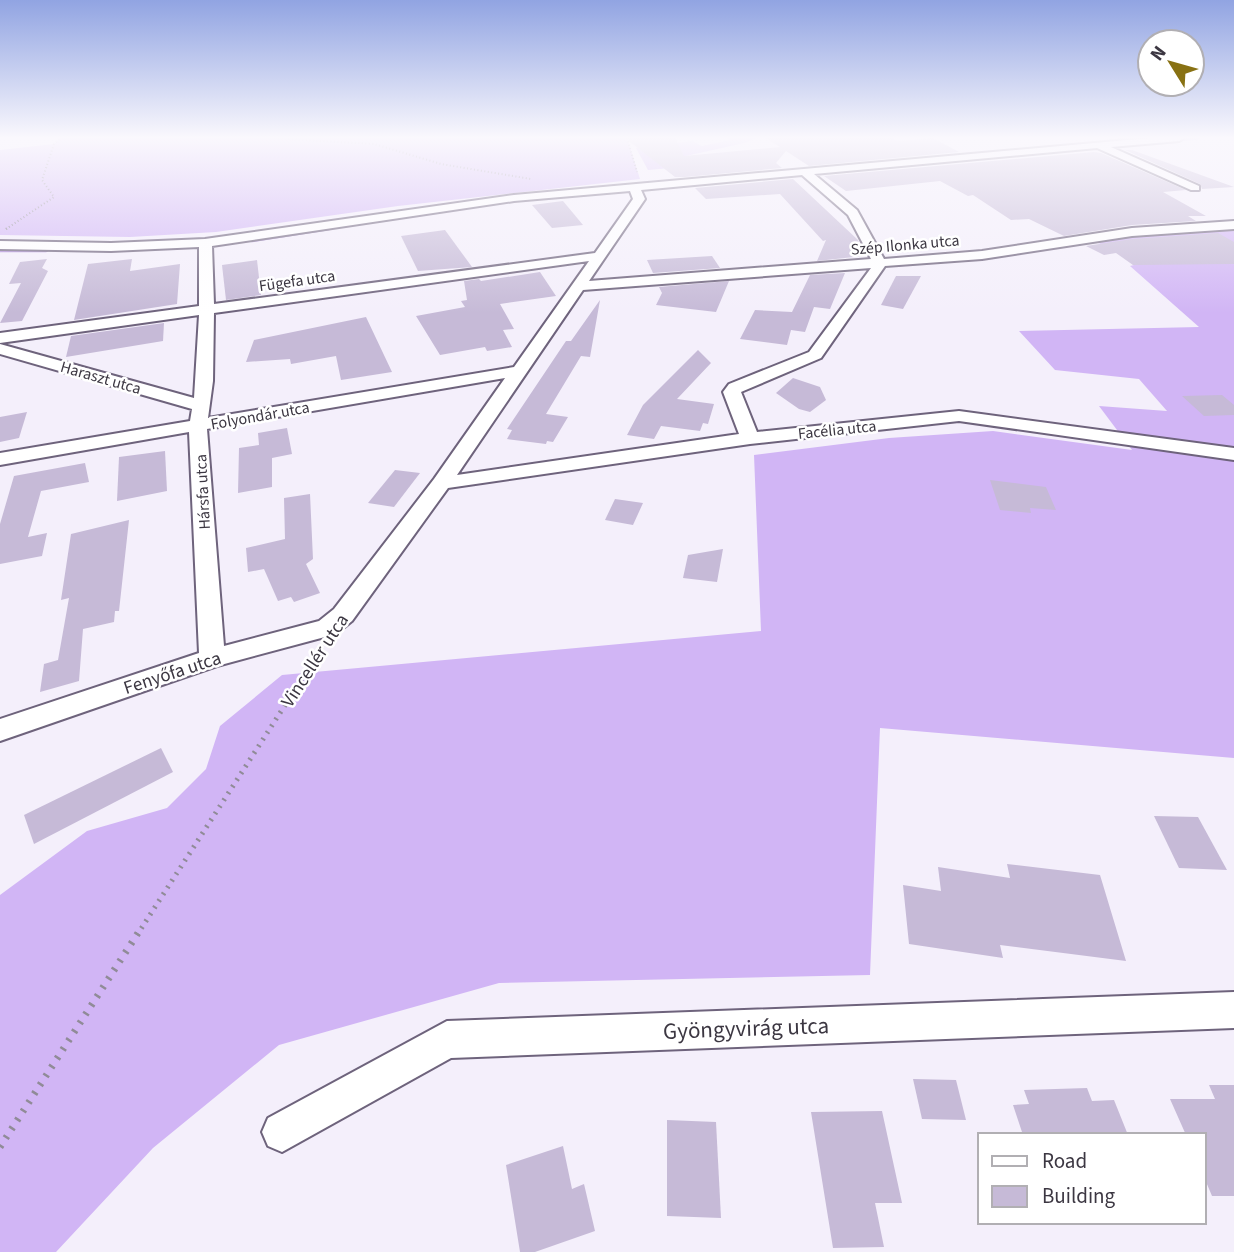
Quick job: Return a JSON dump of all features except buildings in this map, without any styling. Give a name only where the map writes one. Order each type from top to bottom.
[{"type":"street","points":[[0,245],[111,247],[205,243],[530,196]]},
{"type":"street","name":"Vincellér utca","points":[[343,615],[441,482],[639,196]]},
{"type":"street","points":[[750,438],[732,392],[735,388],[815,355],[880,264],[853,213],[834,196]]},
{"type":"street","name":"Szép Ilonka utca","points":[[578,286],[982,255],[1132,232],[1234,225]]},
{"type":"street","name":"Hársfa utca","points":[[205,243],[207,310],[202,406],[198,426],[212,659]]},
{"type":"street","name":"Fügefa utca","points":[[0,338],[599,257]]},
{"type":"street","name":"Haraszt utca","points":[[0,349],[202,406]]},
{"type":"street","name":"Folyondár utca","points":[[0,459],[519,370]]},
{"type":"street","name":"Facélia utca","points":[[441,482],[750,438],[960,416],[1234,454]]},
{"type":"street","name":"Fenyőfa utca","points":[[0,730],[212,659],[327,628],[343,615]]},
{"type":"street","name":"Gyöngyvirág utca","points":[[282,1132],[447,1040],[1234,1010]]},
{"type":"path","points":[[0,233],[54,196]]},
{"type":"path","name":"Vincellér utca","points":[[0,1147],[343,615]]},
{"type":"shaded area","points":[[0,196],[484,196],[216,232],[130,237],[0,235]]},
{"type":"shaded area","points":[[1234,228],[1234,758],[880,728],[870,975],[499,983],[279,1045],[153,1148],[56,1252],[0,1252],[0,895],[87,831],[167,808],[206,769],[220,726],[282,675],[761,631],[754,455],[889,438],[993,431],[1132,450],[1099,406],[1167,411],[1139,379],[1055,370],[1019,331],[1199,327],[1130,266],[1146,262],[1098,243],[1146,233]]},
{"type":"waterway","points":[[252,240],[329,228],[323,229]]},
{"type":"waterway","points":[[0,250],[46,250]]}]
